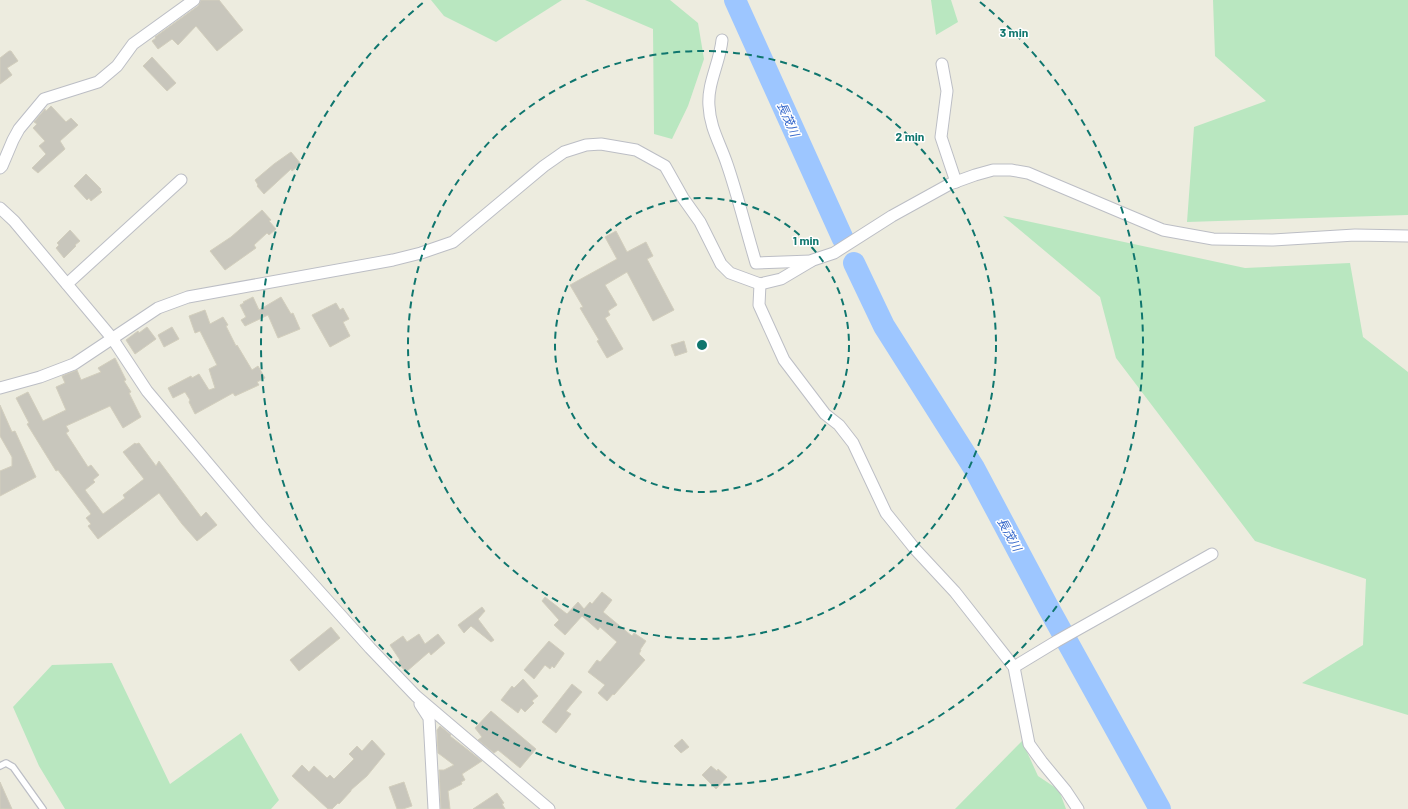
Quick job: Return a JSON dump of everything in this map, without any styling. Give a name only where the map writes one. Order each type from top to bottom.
[{"type":"street","points":[[0,168],[19,129],[44,98],[98,82],[117,66],[133,44],[194,0]]},
{"type":"street","points":[[722,40],[720,54],[711,83],[708,104],[712,128],[726,163],[756,263],[813,260]]},
{"type":"street","points":[[942,64],[947,91],[941,137],[956,182]]},
{"type":"street","points":[[0,388],[40,377],[74,364],[158,308],[188,297],[392,260],[421,253],[452,242],[554,159],[564,152],[586,145],[601,144],[636,150],[665,166],[683,198],[700,222],[721,264],[730,273],[760,284],[781,279],[813,260],[834,253],[892,216],[956,182],[993,170],[1011,170],[1028,173],[1162,230],[1213,239],[1273,240],[1355,235],[1408,236]]},
{"type":"street","points":[[67,284],[181,180]]},
{"type":"street","points":[[0,208],[14,221],[112,338],[147,391],[254,518],[370,648],[416,696],[549,809]]},
{"type":"street","points":[[760,284],[759,305],[784,360],[826,414],[840,425],[853,443],[886,513],[914,549],[955,592],[1014,667],[1029,744],[1066,791],[1078,809]]},
{"type":"street","points":[[1014,667],[1057,641],[1212,554]]},
{"type":"street","points":[[416,696],[429,718],[434,809]]},
{"type":"lane","points":[[0,766],[6,763],[13,767],[43,809]]},
{"type":"green space","points":[[431,0],[562,0],[496,42],[444,16]]},
{"type":"green space","points":[[585,0],[670,0],[698,23],[704,59],[688,106],[672,139],[654,134],[653,29]]},
{"type":"green space","points":[[931,0],[951,0],[958,22],[936,35]]},
{"type":"green space","points":[[1213,0],[1408,0],[1408,215],[1187,222],[1194,127],[1266,101],[1215,56]]},
{"type":"green space","points":[[1003,216],[1245,268],[1350,263],[1363,337],[1408,372],[1408,715],[1302,683],[1363,645],[1366,579],[1255,541],[1116,358],[1100,297]]},
{"type":"green space","points":[[112,663],[170,784],[241,733],[279,800],[271,809],[65,809],[39,766],[13,707],[52,665]]},
{"type":"green space","points":[[1022,741],[1038,776],[1059,790],[1066,809],[955,809]]},
{"type":"building","points":[[201,0],[219,0],[243,30],[217,51],[196,26],[178,45],[172,39],[158,49],[152,41],[156,38],[155,37],[198,6]]},
{"type":"building","points":[[11,51],[18,61],[7,68],[12,75],[0,84],[0,58]]},
{"type":"building","points":[[152,57],[176,83],[167,91],[143,66]]},
{"type":"building","points":[[51,106],[66,122],[71,118],[78,125],[60,141],[65,149],[38,173],[32,168],[46,154],[39,146],[45,141],[33,128],[37,124],[34,122],[45,109],[46,111]]},
{"type":"building","points":[[291,152],[301,164],[292,171],[291,169],[264,194],[257,186],[258,185],[255,180]]},
{"type":"building","points":[[86,174],[101,189],[100,190],[102,192],[91,201],[89,198],[87,200],[74,186]]},
{"type":"building","points":[[262,210],[271,220],[269,221],[276,229],[269,235],[267,233],[254,245],[256,248],[225,270],[210,251],[231,237]]},
{"type":"building","points":[[70,230],[80,241],[64,258],[56,248],[59,245],[57,243]]},
{"type":"building","points":[[616,231],[627,252],[646,242],[653,256],[647,259],[674,310],[653,321],[627,272],[605,285],[617,305],[608,311],[610,315],[605,318],[623,349],[607,358],[597,341],[599,340],[580,308],[583,307],[570,285],[617,259],[605,237]]},
{"type":"building","points":[[253,297],[259,310],[281,297],[291,314],[293,313],[300,329],[278,338],[268,315],[245,326],[241,320],[246,317],[240,305]]},
{"type":"building","points":[[336,303],[340,310],[343,308],[349,319],[343,322],[350,336],[330,347],[312,315]]},
{"type":"building","points":[[205,310],[210,324],[223,317],[228,325],[226,326],[236,346],[237,345],[252,370],[258,366],[265,378],[257,382],[259,385],[235,396],[233,393],[195,414],[189,402],[190,400],[185,392],[173,398],[168,388],[191,376],[192,378],[199,374],[209,390],[215,388],[209,369],[217,365],[200,331],[195,333],[189,316]]},
{"type":"building","points":[[147,327],[156,339],[135,354],[126,340],[138,331],[139,333]]},
{"type":"building","points":[[172,327],[179,339],[164,347],[158,335]]},
{"type":"building","points":[[684,341],[687,352],[675,356],[671,345]]},
{"type":"building","points":[[115,358],[126,380],[124,381],[131,392],[129,393],[141,417],[123,428],[110,406],[66,426],[69,431],[66,433],[88,467],[91,465],[99,475],[93,480],[95,482],[85,490],[103,514],[125,498],[123,495],[144,479],[123,452],[135,443],[139,443],[156,466],[159,461],[201,517],[206,512],[217,525],[197,541],[182,524],[159,493],[98,539],[88,526],[91,524],[86,518],[91,514],[58,470],[56,471],[27,424],[29,423],[16,398],[28,392],[43,421],[66,410],[56,387],[65,383],[62,376],[77,370],[81,380],[101,372],[98,368]]},
{"type":"building","points":[[0,405],[12,432],[15,431],[36,477],[0,496],[0,471],[12,466],[12,457],[0,436]]},
{"type":"building","points":[[602,592],[612,600],[603,612],[632,636],[634,633],[646,641],[639,654],[645,660],[607,701],[598,693],[605,685],[588,672],[597,660],[600,662],[617,642],[600,627],[598,630],[582,616],[565,635],[554,625],[559,620],[542,601],[545,597],[567,614],[578,602],[584,609],[590,602],[592,604]]},
{"type":"building","points":[[482,607],[485,611],[478,619],[494,640],[491,642],[471,626],[464,633],[458,625]]},
{"type":"building","points":[[331,627],[340,638],[299,671],[290,660]]},
{"type":"building","points":[[419,634],[425,644],[438,634],[445,643],[431,655],[429,652],[406,672],[398,663],[400,660],[390,645],[403,636],[407,642]]},
{"type":"building","points":[[549,641],[564,654],[554,668],[552,666],[550,669],[545,665],[534,679],[524,670]]},
{"type":"building","points":[[523,679],[538,696],[532,701],[534,703],[525,712],[521,708],[518,713],[501,700],[512,686],[514,688]]},
{"type":"building","points":[[572,684],[582,692],[566,711],[571,714],[556,733],[542,722]]},
{"type":"building","points":[[491,711],[536,749],[520,768],[498,750],[494,753],[478,740],[482,737],[475,728]]},
{"type":"building","points":[[440,726],[451,735],[450,736],[482,761],[462,774],[465,780],[461,782],[462,784],[448,791],[450,809],[441,809],[439,770],[444,770],[454,765],[438,753],[437,730]]},
{"type":"building","points":[[682,739],[689,747],[681,753],[674,746]]},
{"type":"building","points":[[372,740],[385,754],[367,776],[332,809],[328,809],[292,776],[302,765],[309,772],[314,766],[327,778],[330,775],[334,779],[354,759],[349,754],[357,746],[362,751]]},
{"type":"building","points":[[711,766],[717,771],[718,769],[727,777],[716,789],[702,775]]},
{"type":"building","points":[[0,782],[12,809],[0,809]]},
{"type":"building","points":[[404,782],[412,806],[397,809],[389,787]]},
{"type":"building","points":[[497,793],[504,803],[502,804],[505,809],[473,809]]},
{"type":"waterway","name":"長茂川","points":[[735,0],[843,239]]},
{"type":"waterway","name":"長茂川","points":[[854,263],[884,326],[974,468],[1048,607],[1160,809]]}]
